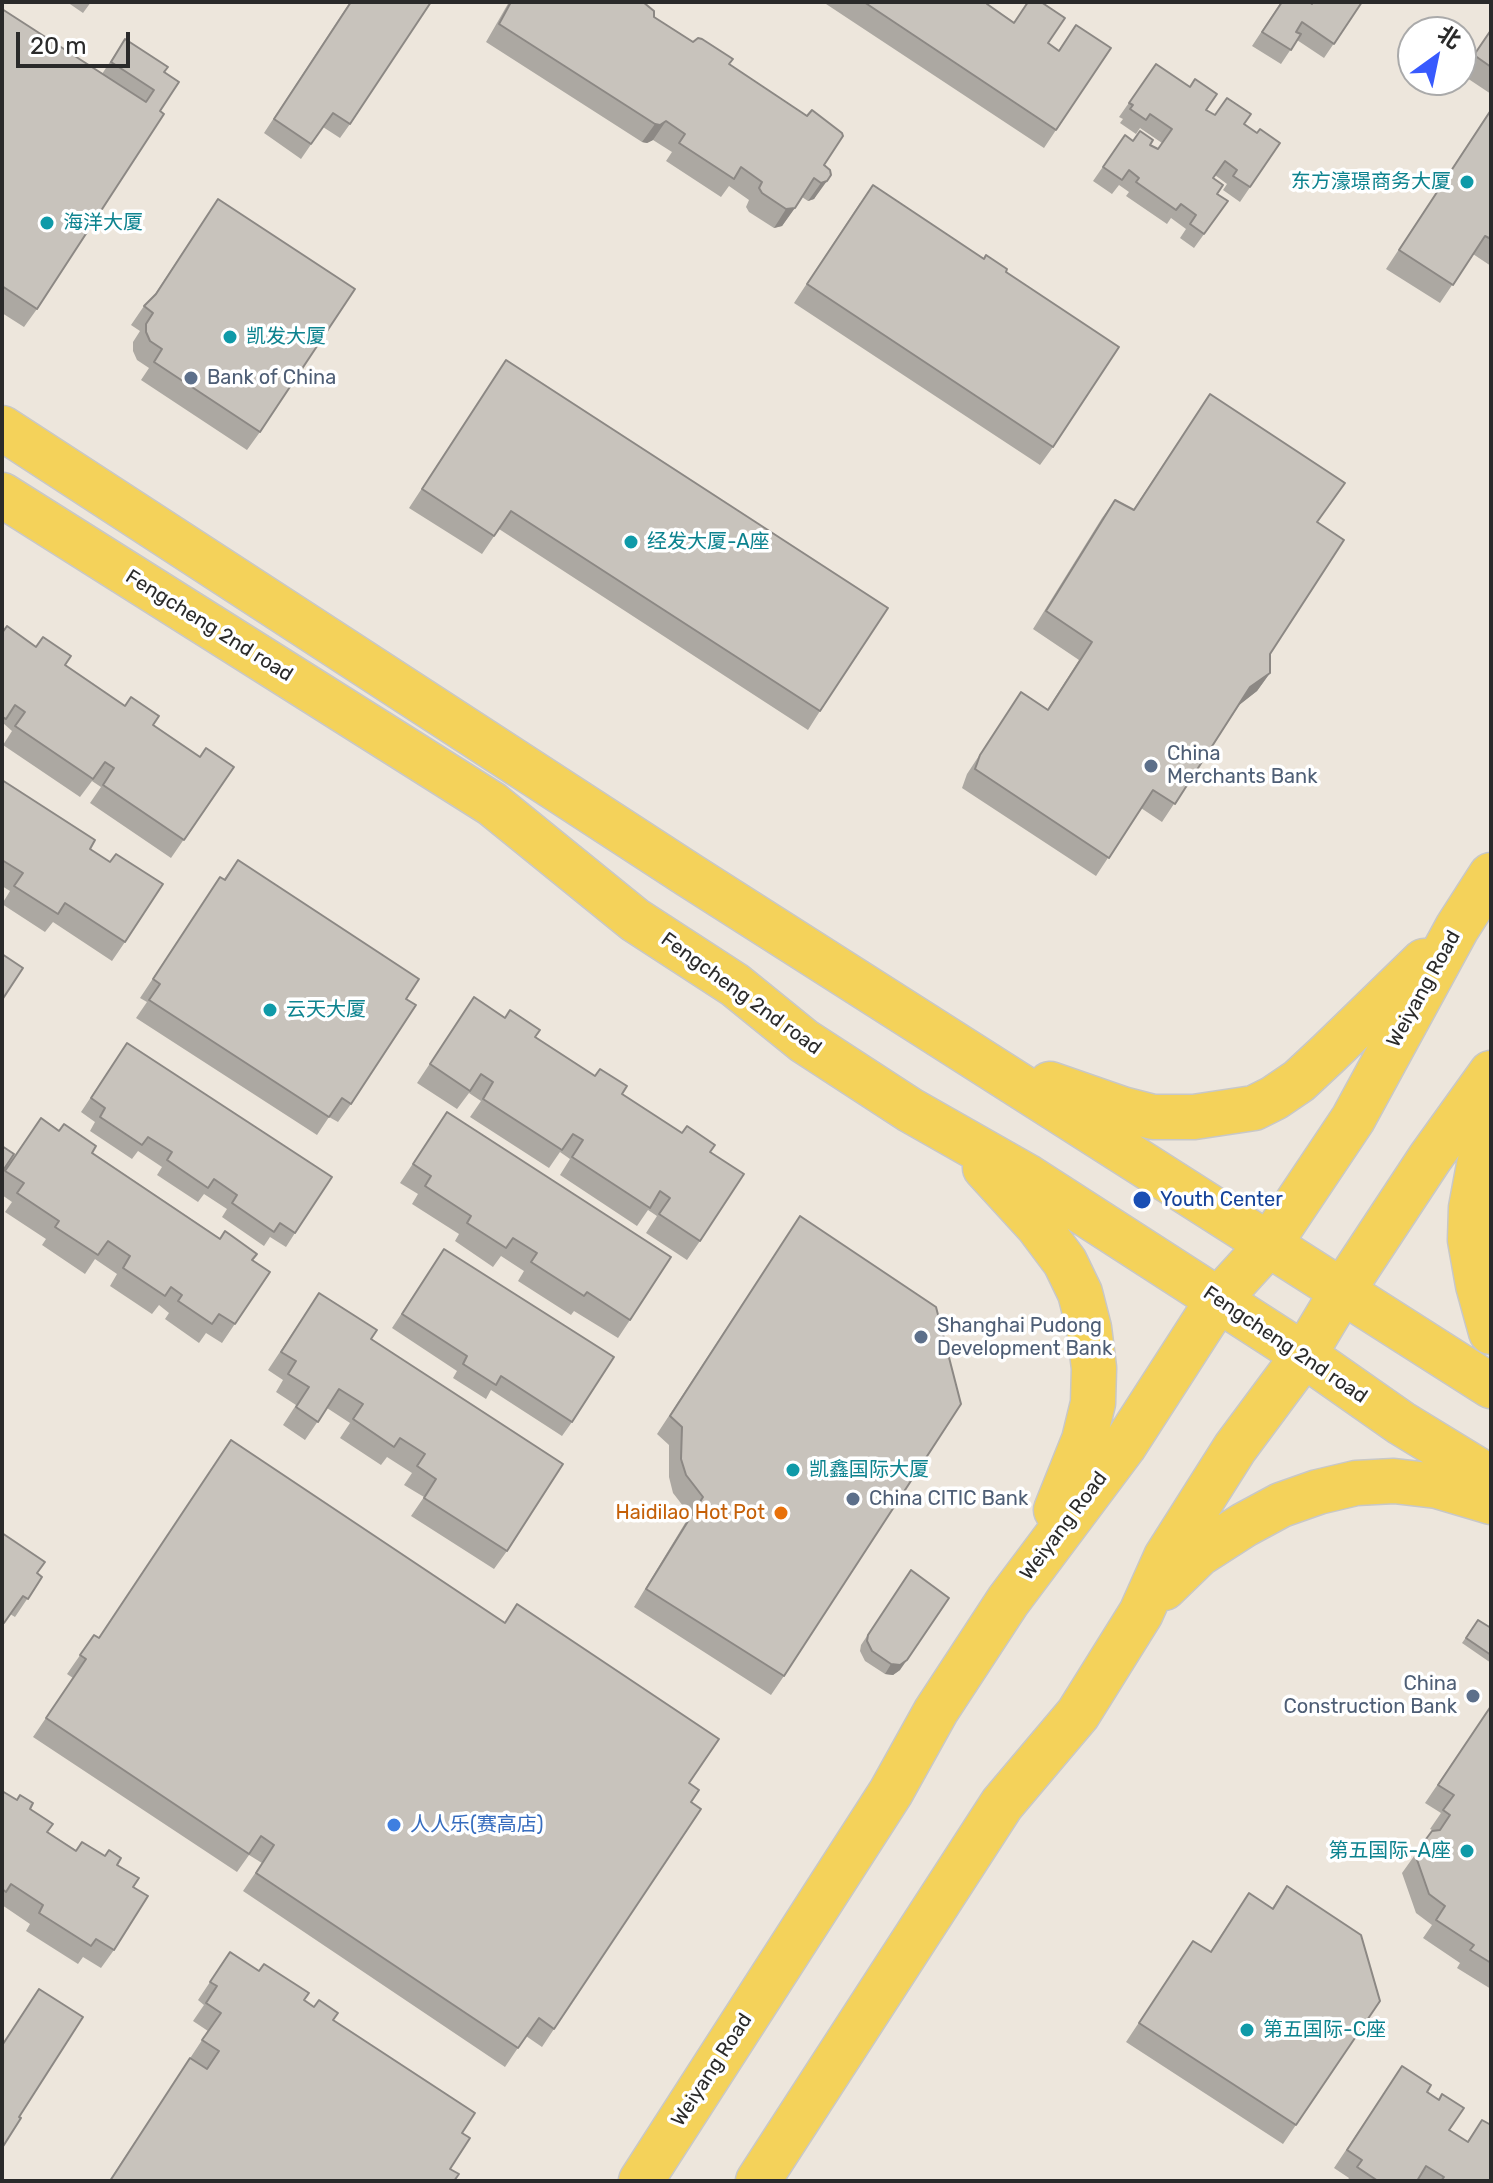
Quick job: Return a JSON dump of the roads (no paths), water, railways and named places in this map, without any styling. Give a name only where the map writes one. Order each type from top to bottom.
[{"type":"main road","points":[[2,428],[689,875],[1491,1386]]},
{"type":"main road","name":"Fengcheng 2nd road","points":[[2,495],[492,804],[635,920],[735,985],[804,1041],[910,1110],[1028,1177],[1304,1355],[1401,1423],[1491,1478]]},
{"type":"main road","name":"Weiyang Road","points":[[641,2181],[891,1792],[936,1711],[1008,1601],[1124,1446],[1218,1300],[1270,1243],[1353,1119],[1457,928],[1491,875]]},
{"type":"main road","points":[[943,1036],[1061,1089],[1153,1117],[1194,1117],[1254,1108],[1299,1081],[1457,928]]},
{"type":"main road","points":[[758,2181],[1002,1804],[1078,1714],[1141,1613],[1166,1557],[1235,1448],[1304,1355],[1430,1158],[1491,1073]]},
{"type":"main road","points":[[910,1110],[989,1172],[1038,1226],[1065,1262],[1080,1293],[1089,1328],[1094,1368],[1093,1403],[1084,1440],[1055,1511],[1008,1601]]},
{"type":"main road","points":[[1491,1120],[1471,1208],[1470,1240],[1491,1332]]},
{"type":"main road","points":[[1141,1613],[1199,1554],[1281,1505],[1318,1492],[1356,1483],[1394,1481],[1437,1486],[1491,1502]]},
{"type":"place","name":"东方濠璟商务大厦","points":[[1467,182]]},
{"type":"place","name":"海洋大厦","points":[[47,223]]},
{"type":"place","name":"凯发大厦","points":[[230,337]]},
{"type":"place","name":"Bank of China","points":[[191,378]]},
{"type":"place","name":"经发大厦-A座","points":[[631,542]]},
{"type":"place","name":"China Merchants Bank","points":[[1151,766]]},
{"type":"place","name":"云天大厦","points":[[270,1010]]},
{"type":"place","name":"Youth Center","points":[[1142,1200]]},
{"type":"place","name":"Shanghai Pudong Development Bank","points":[[921,1337]]},
{"type":"place","name":"凯鑫国际大厦","points":[[793,1470]]},
{"type":"place","name":"China CITIC Bank","points":[[853,1499]]},
{"type":"place","name":"Haidilao Hot Pot","points":[[781,1513]]},
{"type":"place","name":"China Construction Bank","points":[[1473,1696]]},
{"type":"place","name":"人人乐(赛高店)","points":[[394,1825]]},
{"type":"place","name":"第五国际-A座","points":[[1467,1851]]},
{"type":"place","name":"第五国际-C座","points":[[1247,2030]]}]
